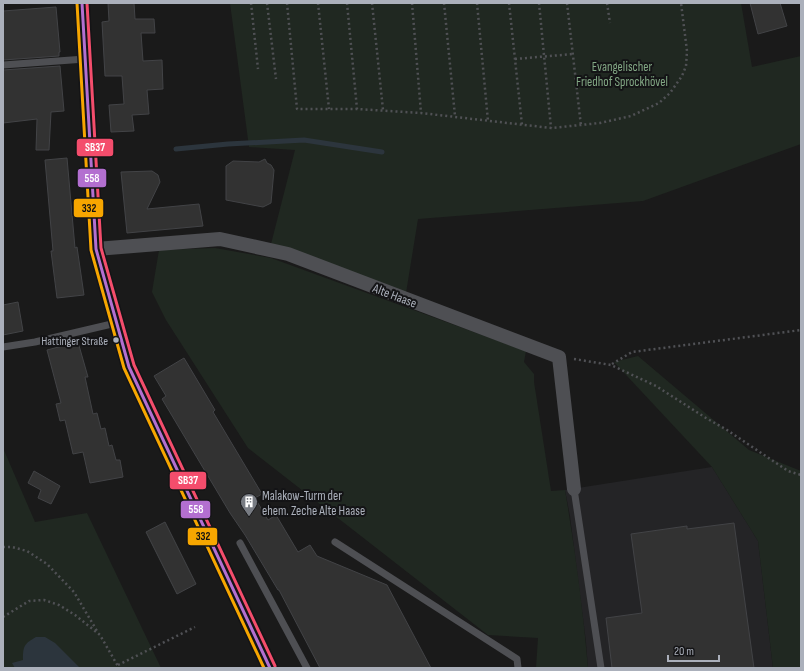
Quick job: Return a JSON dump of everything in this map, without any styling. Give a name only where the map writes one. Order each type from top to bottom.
[{"type":"street","points":[[82,3],[96,250],[116,323],[129,367],[270,668]]},
{"type":"street","name":"Alte Haase","points":[[96,250],[220,239],[288,254],[559,357]]},
{"type":"street","points":[[559,357],[574,489]]},
{"type":"lane","points":[[3,64],[85,59]]},
{"type":"lane","points":[[3,347],[35,342],[116,323]]},
{"type":"lane","points":[[574,489],[601,668]]},
{"type":"lane","points":[[335,542],[517,659],[518,668]]},
{"type":"lane","points":[[240,543],[307,668]]},
{"type":"path","points":[[251,3],[258,69]]},
{"type":"path","points":[[267,3],[276,79]]},
{"type":"path","points":[[287,3],[297,109],[329,108],[421,112],[551,128],[581,126],[632,116],[659,103],[674,89],[686,66],[687,51],[681,3]]},
{"type":"path","points":[[318,3],[329,108]]},
{"type":"path","points":[[347,3],[357,109]]},
{"type":"path","points":[[372,3],[383,110]]},
{"type":"path","points":[[412,3],[421,112]]},
{"type":"path","points":[[444,3],[455,116]]},
{"type":"path","points":[[477,3],[488,121]]},
{"type":"path","points":[[509,3],[522,125]]},
{"type":"path","points":[[539,3],[551,128]]},
{"type":"path","points":[[567,3],[581,126]]},
{"type":"path","points":[[607,3],[610,23]]},
{"type":"path","points":[[515,59],[573,54]]},
{"type":"path","points":[[611,365],[632,352],[801,330]]},
{"type":"path","points":[[559,357],[611,365],[656,386],[727,430],[788,471],[801,475]]},
{"type":"path","points":[[3,546],[26,551],[47,564],[74,592],[119,667],[195,627]]},
{"type":"path","points":[[3,617],[29,601],[44,600],[59,605],[75,615],[100,635]]},
{"type":"shaded area","points":[[712,467],[758,541],[773,668],[588,668],[570,516],[565,490]]},
{"type":"shaded area","points":[[36,637],[45,637],[55,643],[80,668],[15,668],[12,663],[23,660],[23,651],[25,646]]},
{"type":"green space","name":"Evangelischer Friedhof Sprockhövel","points":[[230,3],[741,3],[752,67],[801,56],[801,144],[643,201],[418,219],[406,293],[271,244],[295,150],[249,147]]},
{"type":"green space","points":[[215,248],[271,258],[526,351],[524,362],[534,374],[551,491],[565,490],[584,624],[588,668],[536,668],[538,638],[488,635],[248,448],[166,320],[152,292],[159,250]]},
{"type":"green space","points":[[638,356],[749,450],[801,471],[801,668],[773,668],[758,541],[712,467],[614,362]]},
{"type":"green space","points":[[3,448],[35,522],[87,513],[161,668],[3,668]]},
{"type":"building","points":[[108,3],[134,3],[135,19],[154,19],[155,33],[141,33],[143,61],[162,60],[163,89],[147,90],[149,114],[132,115],[134,131],[111,132],[109,105],[124,104],[122,76],[105,76],[102,22],[109,21]]},
{"type":"building","points":[[750,3],[780,3],[787,26],[758,34]]},
{"type":"building","points":[[56,7],[60,52],[59,56],[3,60],[3,11]]},
{"type":"building","points":[[60,66],[64,111],[51,112],[49,150],[36,150],[37,119],[3,123],[3,70]]},
{"type":"building","points":[[67,158],[75,248],[77,247],[84,295],[57,298],[51,251],[53,251],[45,160]]},
{"type":"building","points":[[265,159],[274,170],[271,203],[263,207],[226,200],[226,166],[233,161],[259,162]]},
{"type":"building","points":[[152,171],[158,175],[160,182],[147,209],[199,204],[203,226],[127,233],[121,172]]},
{"type":"building","points":[[18,302],[23,331],[3,335],[3,305]]},
{"type":"building","points":[[78,342],[88,377],[85,377],[93,414],[97,413],[101,429],[105,428],[109,446],[112,445],[116,460],[120,460],[123,477],[90,483],[83,452],[73,454],[65,420],[60,421],[56,404],[61,403],[47,350]]},
{"type":"building","points":[[184,358],[215,410],[213,412],[262,494],[255,498],[268,520],[276,515],[298,552],[310,545],[317,556],[387,585],[431,668],[320,668],[279,590],[230,513],[162,399],[166,396],[154,376]]},
{"type":"building","points":[[34,471],[60,486],[51,504],[38,498],[41,490],[28,483]]},
{"type":"building","points":[[165,522],[196,584],[177,594],[146,532]]},
{"type":"building","points":[[734,523],[754,668],[612,668],[606,618],[642,613],[631,534],[687,526],[687,529]]},
{"type":"waterway","points":[[176,149],[228,144],[304,140],[382,152]]},
{"type":"transit line","name":"332","points":[[77,3],[91,250],[124,368],[264,668]]},
{"type":"transit line","name":"558","points":[[82,3],[96,249],[129,367],[270,668]]},
{"type":"transit line","name":"SB37","points":[[87,3],[101,248],[134,365],[275,666]]},
{"type":"place","name":"Hattinger Straße","points":[[116,340]]},
{"type":"place","name":"Malakow-Turm der ehem. Zeche Alte Haase","points":[[249,517]]}]
